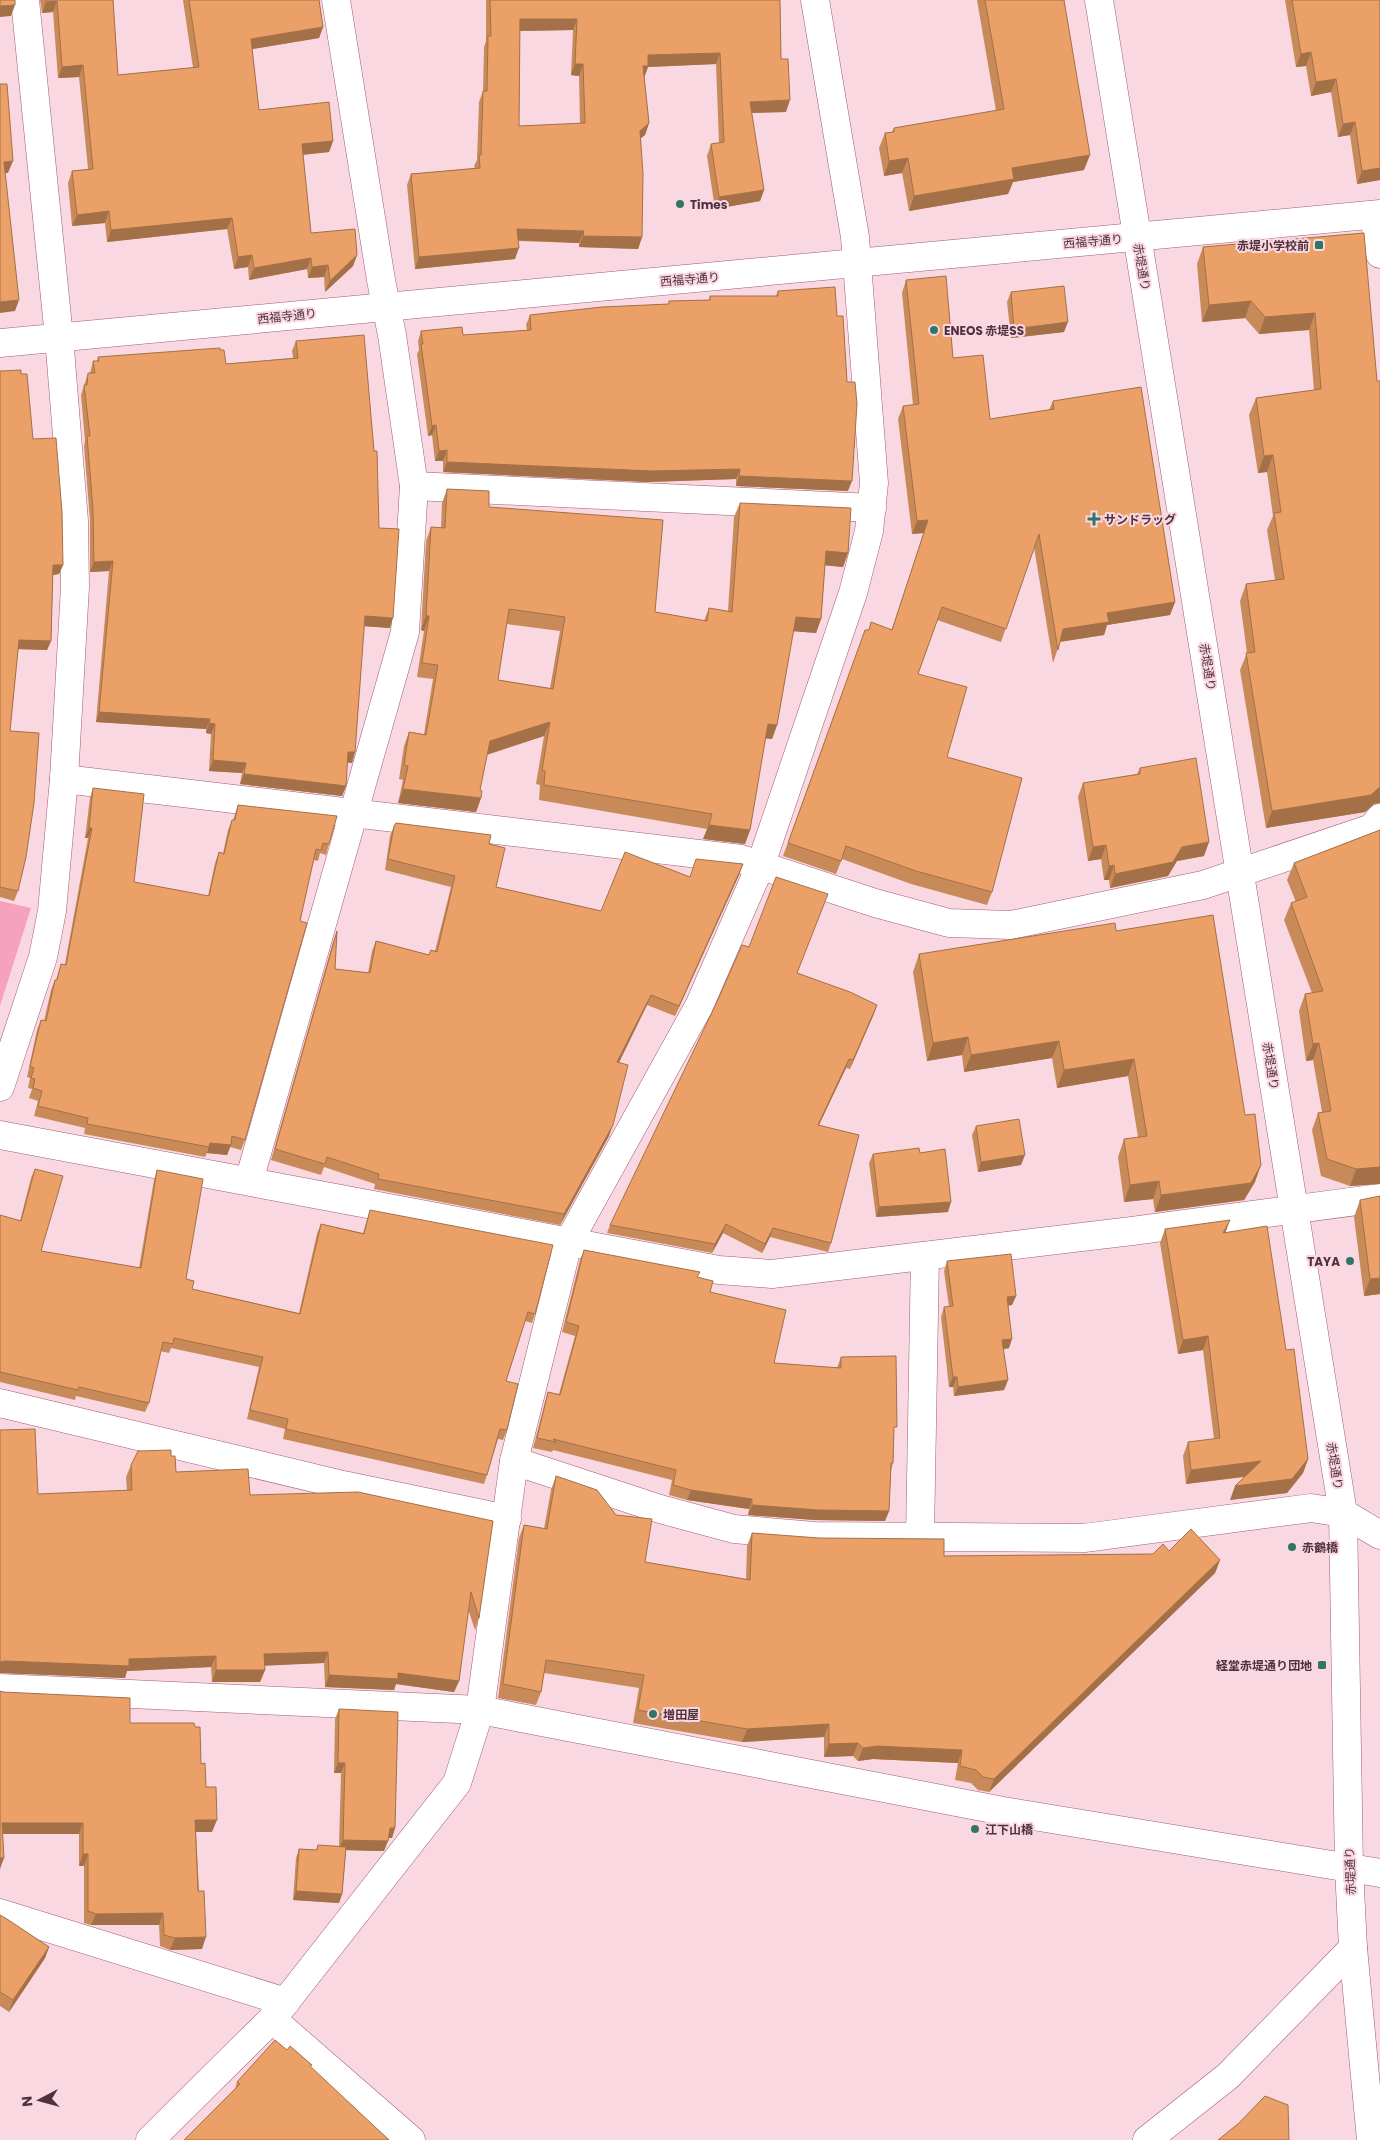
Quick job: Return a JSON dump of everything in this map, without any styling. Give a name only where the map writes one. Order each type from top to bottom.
[{"type":"street","points":[[0,1087],[43,957],[52,911],[64,779],[75,587],[74,520],[59,337],[25,0]]},
{"type":"street","points":[[249,1181],[405,632],[414,486],[336,0]]},
{"type":"street","points":[[150,2140],[279,2010],[457,1783],[480,1710],[514,1461],[568,1243],[699,1006],[761,864],[853,593],[869,531],[874,483],[858,264],[815,0]]},
{"type":"street","name":"赤堤通り","points":[[1099,0],[1242,873],[1293,1211],[1343,1512],[1349,1868],[1353,1948],[1371,2140]]},
{"type":"street","points":[[1377,215],[1380,254]]},
{"type":"street","name":"西福寺通り","points":[[0,343],[1377,215]]},
{"type":"street","points":[[414,486],[872,508]]},
{"type":"street","points":[[64,779],[741,859],[875,903],[949,923],[1011,925],[1202,885],[1372,828],[1380,818]]},
{"type":"street","points":[[0,1135],[249,1181],[386,1210],[568,1243],[719,1270],[772,1274],[1293,1211],[1380,1198]]},
{"type":"street","points":[[920,1537],[925,1256]]},
{"type":"street","points":[[0,1403],[343,1485],[507,1519]]},
{"type":"street","points":[[514,1461],[660,1509],[734,1529],[814,1536],[1084,1538],[1311,1508],[1343,1512],[1380,1536]]},
{"type":"street","points":[[0,1688],[480,1710],[1003,1811],[1380,1874]]},
{"type":"street","points":[[0,1913],[279,2010],[411,2140]]},
{"type":"street","points":[[1147,2140],[1228,2076],[1353,1948]]},
{"type":"shaded area","points":[[0,901],[31,908],[0,1006]]},
{"type":"building","points":[[0,0],[15,0],[15,5],[0,6]]},
{"type":"building","points":[[46,0],[113,0],[118,75],[199,67],[189,0],[319,0],[323,27],[251,39],[259,110],[329,102],[333,141],[302,144],[311,233],[355,229],[357,255],[330,281],[328,265],[312,267],[311,258],[254,268],[252,255],[238,257],[232,218],[111,230],[109,211],[77,215],[72,171],[93,169],[83,65],[62,67],[57,1],[46,2]]},
{"type":"building","points":[[490,0],[780,0],[781,59],[788,59],[790,100],[750,102],[764,190],[719,197],[711,144],[724,142],[720,53],[648,55],[648,66],[643,66],[649,123],[640,131],[643,174],[642,237],[583,236],[584,231],[517,229],[519,248],[419,257],[411,174],[480,168],[479,155],[481,155],[483,91],[487,91],[488,36],[491,36]],"holes":[[[520,19],[577,19],[575,64],[583,64],[585,123],[519,126]]]},
{"type":"building","points":[[985,0],[1064,0],[1090,155],[1012,168],[1014,179],[914,196],[908,158],[889,161],[885,133],[894,132],[894,128],[1004,109]]},
{"type":"building","points":[[1292,0],[1380,0],[1380,168],[1362,171],[1355,122],[1343,124],[1336,79],[1316,82],[1311,52],[1301,54]]},
{"type":"building","points":[[0,84],[7,84],[13,161],[4,162],[19,300],[0,302]]},
{"type":"building","points":[[1364,233],[1377,381],[1380,381],[1380,787],[1371,795],[1272,811],[1246,653],[1255,652],[1246,584],[1284,579],[1274,513],[1281,512],[1273,455],[1264,456],[1256,398],[1321,389],[1315,313],[1265,317],[1251,301],[1209,305],[1203,247]]},
{"type":"building","points":[[946,276],[953,358],[983,355],[990,419],[1054,409],[1053,401],[1141,387],[1175,602],[1107,613],[1109,622],[1063,629],[1058,650],[1039,534],[1006,629],[942,607],[918,674],[967,687],[947,757],[1022,778],[992,892],[916,871],[846,846],[841,861],[788,843],[865,630],[869,630],[871,622],[892,630],[928,520],[917,521],[903,406],[919,404],[906,280]]},
{"type":"building","points":[[1064,286],[1068,322],[1014,329],[1011,292]]},
{"type":"building","points":[[835,287],[837,316],[843,316],[847,382],[855,382],[857,404],[852,481],[739,476],[740,469],[652,471],[447,462],[447,450],[439,451],[436,425],[432,426],[421,331],[462,327],[463,335],[531,330],[530,315],[602,307],[669,304],[669,301],[710,300],[710,296],[778,296],[778,291]]},
{"type":"building","points":[[364,335],[374,451],[377,451],[379,528],[399,529],[393,618],[365,616],[355,752],[348,752],[346,786],[244,774],[246,763],[213,760],[215,724],[209,723],[210,719],[99,712],[113,561],[94,562],[93,509],[87,436],[90,436],[84,385],[87,385],[88,373],[95,373],[93,361],[99,361],[98,357],[220,348],[220,350],[224,350],[226,364],[298,358],[296,341]]},
{"type":"building","points":[[21,370],[21,374],[27,374],[33,439],[56,438],[62,512],[63,565],[53,565],[51,641],[19,640],[10,731],[39,733],[34,803],[26,857],[18,891],[0,887],[0,371]]},
{"type":"building","points":[[447,489],[489,491],[489,507],[663,520],[655,612],[707,621],[709,608],[732,612],[740,503],[851,508],[848,553],[826,551],[821,619],[796,617],[777,725],[768,724],[750,830],[709,825],[712,814],[544,785],[545,771],[542,770],[550,722],[490,741],[480,790],[482,791],[481,798],[403,789],[408,766],[404,765],[409,732],[426,735],[438,665],[422,663],[429,616],[426,616],[431,527],[445,528]],"holes":[[[509,609],[565,617],[553,689],[498,680]]]},
{"type":"building","points":[[1196,758],[1209,842],[1182,847],[1173,862],[1115,874],[1114,865],[1109,866],[1106,845],[1093,847],[1083,783],[1140,774],[1140,768]]},
{"type":"building","points":[[93,788],[144,794],[134,882],[209,896],[219,852],[224,854],[232,820],[235,820],[238,805],[337,816],[329,844],[323,843],[321,850],[316,849],[300,921],[307,923],[245,1140],[232,1136],[231,1145],[210,1143],[209,1147],[87,1124],[88,1118],[38,1106],[42,1091],[33,1088],[35,1079],[31,1078],[34,1068],[30,1066],[41,1020],[46,1021],[55,980],[57,980],[61,964],[66,965],[92,828],[89,828]]},
{"type":"building","points":[[396,823],[491,835],[489,844],[505,848],[496,887],[601,911],[625,852],[690,877],[696,859],[743,864],[679,1006],[651,995],[617,1062],[628,1065],[613,1125],[564,1214],[378,1179],[379,1174],[327,1157],[325,1164],[275,1149],[337,931],[335,969],[370,973],[376,941],[429,955],[431,950],[437,952],[455,876],[388,859]]},
{"type":"building","points":[[1380,830],[1380,1167],[1356,1169],[1327,1159],[1318,1113],[1331,1111],[1319,1043],[1313,1044],[1305,994],[1323,991],[1291,903],[1307,897],[1294,863]]},
{"type":"building","points":[[776,877],[828,894],[797,973],[850,992],[877,1005],[853,1060],[849,1059],[818,1125],[859,1135],[831,1243],[773,1228],[765,1244],[726,1224],[715,1244],[610,1225],[716,1004],[742,945],[749,947]]},
{"type":"building","points":[[1213,915],[1245,1115],[1255,1114],[1261,1165],[1251,1183],[1161,1195],[1159,1181],[1130,1185],[1124,1139],[1147,1136],[1134,1059],[1064,1070],[1059,1041],[971,1055],[968,1037],[933,1043],[919,954],[1115,923],[1116,931]]},
{"type":"building","points":[[1019,1119],[1025,1155],[981,1162],[976,1126]]},
{"type":"building","points":[[919,1148],[920,1153],[945,1149],[951,1202],[879,1207],[873,1154]]},
{"type":"building","points":[[35,1169],[63,1176],[41,1251],[141,1268],[157,1170],[203,1179],[186,1279],[194,1281],[192,1289],[300,1314],[321,1224],[364,1234],[370,1210],[553,1245],[535,1314],[528,1312],[506,1381],[518,1384],[507,1430],[500,1429],[487,1475],[286,1429],[288,1419],[250,1410],[263,1357],[174,1338],[173,1344],[163,1342],[149,1403],[79,1387],[78,1390],[0,1372],[0,1215],[21,1221]]},
{"type":"building","points":[[1380,1196],[1380,1278],[1370,1279],[1360,1200]]},
{"type":"building","points":[[1230,1220],[1223,1233],[1267,1226],[1286,1350],[1294,1349],[1308,1459],[1292,1479],[1235,1486],[1261,1461],[1191,1470],[1188,1442],[1220,1438],[1208,1336],[1183,1340],[1165,1229]]},
{"type":"building","points":[[584,1250],[700,1272],[697,1277],[713,1281],[710,1292],[786,1310],[774,1363],[841,1368],[841,1357],[896,1356],[897,1427],[894,1427],[889,1511],[818,1510],[752,1505],[752,1499],[691,1490],[673,1485],[676,1470],[553,1439],[556,1442],[537,1438],[548,1392],[560,1395],[579,1326],[566,1322]]},
{"type":"building","points":[[1011,1254],[1016,1296],[1007,1297],[1012,1339],[1002,1340],[1008,1380],[958,1387],[957,1377],[953,1377],[944,1307],[953,1306],[947,1261]]},
{"type":"building","points":[[35,1429],[38,1494],[132,1490],[131,1465],[138,1451],[171,1450],[171,1456],[175,1456],[176,1472],[248,1469],[250,1495],[358,1492],[493,1521],[479,1618],[471,1592],[459,1681],[398,1673],[398,1679],[329,1675],[328,1652],[264,1654],[265,1670],[216,1670],[216,1656],[129,1659],[129,1666],[0,1662],[0,1430]]},
{"type":"building","points":[[556,1476],[597,1490],[616,1515],[652,1519],[645,1562],[750,1580],[752,1533],[819,1538],[944,1539],[944,1556],[1153,1554],[1163,1544],[1169,1551],[1191,1529],[1220,1560],[994,1779],[983,1777],[976,1770],[960,1766],[962,1750],[877,1746],[863,1748],[858,1743],[829,1744],[829,1724],[747,1729],[638,1710],[644,1675],[546,1660],[541,1692],[503,1684],[524,1525],[547,1529]]},
{"type":"building","points":[[0,1691],[130,1698],[130,1723],[194,1723],[195,1727],[200,1727],[201,1764],[205,1763],[206,1787],[216,1787],[217,1820],[195,1820],[198,1891],[204,1891],[206,1937],[175,1938],[164,1935],[163,1913],[96,1914],[88,1911],[88,1854],[83,1854],[83,1823],[2,1823],[4,1858],[0,1858]]},
{"type":"building","points":[[339,1709],[398,1712],[395,1828],[390,1828],[388,1841],[343,1840],[345,1763],[338,1763]]},
{"type":"building","points":[[318,1845],[346,1847],[342,1894],[296,1891],[299,1849],[317,1850]]},
{"type":"building","points":[[0,1915],[49,1947],[13,2000],[0,1992]]},
{"type":"building","points":[[275,2040],[287,2050],[290,2046],[312,2065],[310,2066],[389,2140],[184,2140],[240,2084],[237,2082]]},
{"type":"building","points":[[1265,2096],[1288,2105],[1289,2140],[1218,2140],[1239,2123]]},
{"type":"place","name":"Times","points":[[680,204]]},
{"type":"place","name":"赤堤小学校前","points":[[1319,245]]},
{"type":"place","name":"ENEOS 赤堤SS","points":[[934,330]]},
{"type":"place","name":"サンドラッグ","points":[[1094,519]]},
{"type":"place","name":"TAYA","points":[[1350,1261]]},
{"type":"place","name":"赤鶴橋","points":[[1292,1547]]},
{"type":"place","name":"経堂赤堤通り団地","points":[[1322,1665]]},
{"type":"place","name":"増田屋","points":[[653,1714]]},
{"type":"place","name":"江下山橋","points":[[975,1829]]}]
